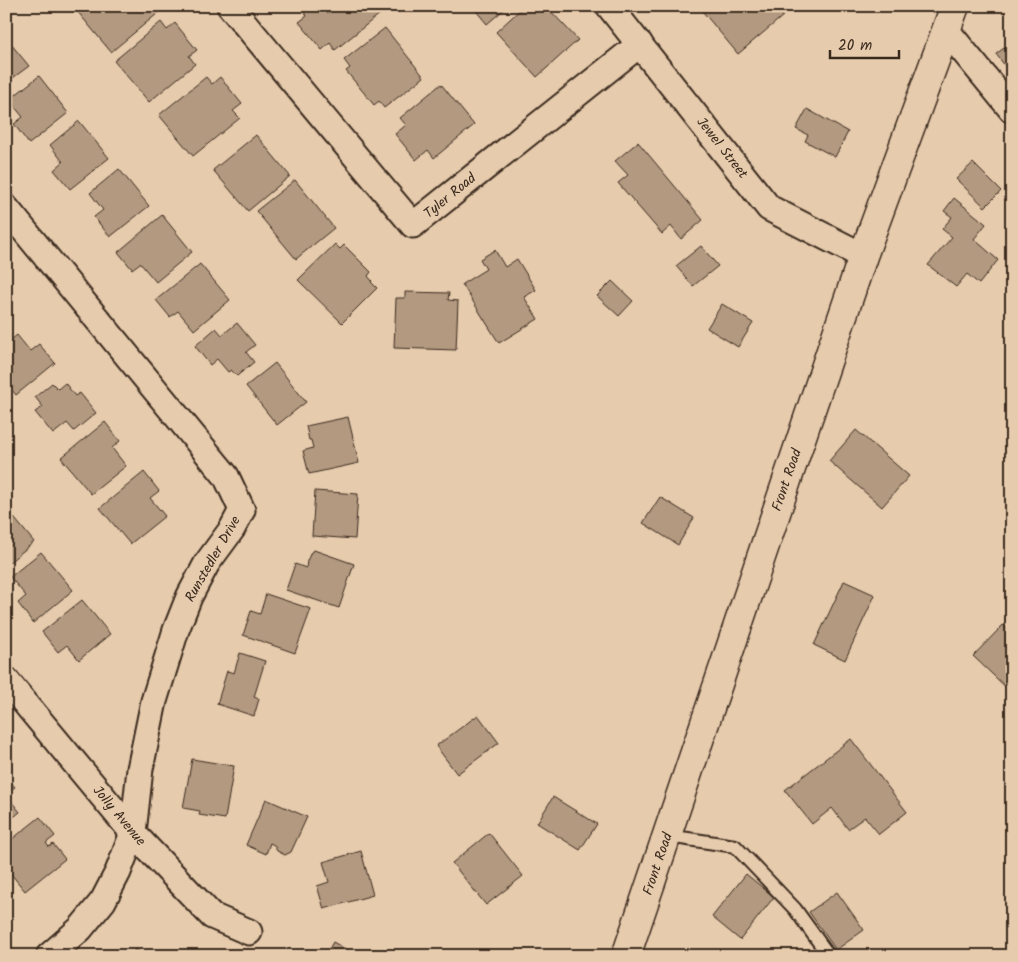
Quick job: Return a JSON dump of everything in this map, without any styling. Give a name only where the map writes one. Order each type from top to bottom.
[{"type":"main road","name":"Front Road","points":[[626,956],[863,256],[951,19]]},
{"type":"street","name":"Tyler Road","points":[[230,6],[414,226],[640,44]]},
{"type":"street","name":"Jewel Street","points":[[609,6],[769,208],[863,256]]},
{"type":"street","points":[[951,19],[1012,110]]},
{"type":"street","name":"Runstedler Drive","points":[[6,208],[226,476],[242,510],[232,530],[207,563],[189,597],[176,630],[154,701],[140,769],[133,833],[118,872],[104,901],[80,929],[49,956]]},
{"type":"street","name":"Jolly Avenue","points":[[6,680],[133,833],[212,916],[249,932]]},
{"type":"lane","points":[[668,836],[735,846],[795,909],[829,956]]},
{"type":"building","points":[[82,6],[160,6],[163,9],[111,52],[77,11]]},
{"type":"building","points":[[305,6],[376,6],[381,13],[335,50],[330,43],[322,50],[299,22],[307,16],[301,9]]},
{"type":"building","points":[[472,6],[508,6],[487,24]]},
{"type":"building","points":[[524,6],[546,6],[578,40],[537,77],[496,32]]},
{"type":"building","points":[[698,6],[775,6],[783,16],[738,54]]},
{"type":"building","points":[[161,22],[167,30],[175,23],[197,50],[189,56],[195,64],[149,102],[114,61]]},
{"type":"building","points":[[385,28],[424,77],[384,108],[379,101],[374,105],[346,71],[350,68],[344,60]]},
{"type":"building","points":[[6,38],[29,66],[6,83]]},
{"type":"building","points":[[1012,42],[1012,75],[996,54]]},
{"type":"building","points":[[39,76],[68,113],[29,144],[14,124],[23,117],[9,100]]},
{"type":"building","points":[[206,77],[212,84],[220,77],[242,104],[233,111],[240,118],[193,156],[159,115]]},
{"type":"building","points":[[441,84],[474,125],[434,158],[428,150],[416,160],[395,134],[406,125],[400,118]]},
{"type":"building","points":[[807,109],[848,132],[835,157],[805,141],[808,135],[796,129]]},
{"type":"building","points":[[79,121],[109,158],[70,189],[54,170],[63,162],[50,145]]},
{"type":"building","points":[[256,135],[290,176],[248,211],[213,170]]},
{"type":"building","points":[[638,142],[703,220],[681,239],[671,226],[662,234],[618,183],[628,175],[615,161]]},
{"type":"building","points":[[973,163],[1001,191],[985,207],[956,179]]},
{"type":"building","points":[[119,169],[149,206],[110,237],[94,217],[103,210],[90,193]]},
{"type":"building","points":[[295,180],[334,228],[296,259],[256,211]]},
{"type":"building","points":[[954,198],[986,224],[974,239],[998,260],[979,284],[967,274],[956,287],[928,265],[952,237],[942,229],[952,217],[944,211]]},
{"type":"building","points":[[162,215],[192,252],[156,282],[140,263],[132,269],[118,252]]},
{"type":"building","points":[[335,244],[340,249],[344,245],[371,272],[368,276],[377,288],[342,323],[298,280]]},
{"type":"building","points":[[701,246],[718,266],[693,286],[676,266]]},
{"type":"building","points":[[495,250],[505,267],[517,259],[536,290],[524,297],[538,319],[499,343],[462,284],[486,269],[480,259]]},
{"type":"building","points":[[200,264],[230,300],[194,330],[178,311],[170,317],[156,300]]},
{"type":"building","points":[[612,281],[633,301],[619,316],[597,296]]},
{"type":"building","points":[[405,292],[449,293],[448,300],[458,301],[456,350],[394,348],[396,298],[405,298]]},
{"type":"building","points":[[722,304],[753,323],[738,347],[707,328]]},
{"type":"building","points":[[237,323],[255,345],[246,352],[254,362],[237,376],[231,370],[228,372],[217,359],[210,365],[195,346],[216,328],[222,335]]},
{"type":"building","points":[[17,335],[30,351],[39,344],[55,363],[16,395],[6,383],[6,344]]},
{"type":"building","points":[[275,363],[306,402],[277,425],[246,386]]},
{"type":"building","points":[[52,383],[58,389],[65,383],[75,396],[80,393],[96,413],[74,431],[67,423],[53,434],[35,412],[43,407],[35,397]]},
{"type":"building","points":[[348,417],[359,463],[309,474],[303,451],[313,448],[306,426]]},
{"type":"building","points":[[105,422],[120,441],[112,448],[126,466],[91,494],[61,458]]},
{"type":"building","points":[[856,430],[909,476],[882,507],[829,461]]},
{"type":"building","points":[[144,472],[159,491],[150,498],[165,516],[130,544],[100,508]]},
{"type":"building","points":[[315,491],[358,494],[355,539],[312,536]]},
{"type":"building","points":[[660,497],[694,518],[678,545],[643,523]]},
{"type":"building","points":[[6,508],[34,542],[6,565]]},
{"type":"building","points":[[314,550],[354,564],[339,608],[286,590],[295,564],[306,568],[311,552]]},
{"type":"building","points":[[41,552],[73,590],[33,623],[18,603],[26,596],[10,577]]},
{"type":"building","points":[[844,581],[875,595],[845,660],[814,645]]},
{"type":"building","points":[[266,594],[311,609],[295,653],[243,635],[251,611],[260,614]]},
{"type":"building","points":[[82,600],[110,634],[79,660],[67,645],[58,652],[42,632]]},
{"type":"building","points":[[1003,625],[1012,633],[1012,693],[973,656]]},
{"type":"building","points":[[240,653],[265,661],[254,697],[259,699],[254,716],[217,704],[227,671],[234,673]]},
{"type":"building","points":[[478,715],[499,743],[457,774],[436,746]]},
{"type":"building","points":[[851,739],[907,812],[879,834],[865,817],[848,829],[832,808],[812,824],[785,790]]},
{"type":"building","points":[[192,759],[234,766],[225,819],[199,815],[200,811],[183,808]]},
{"type":"building","points":[[6,777],[15,787],[6,794]]},
{"type":"building","points":[[6,795],[20,812],[6,823]]},
{"type":"building","points":[[553,797],[597,824],[580,850],[537,823]]},
{"type":"building","points":[[266,799],[307,817],[291,852],[285,855],[277,851],[274,845],[270,843],[266,854],[246,845]]},
{"type":"building","points":[[40,817],[55,836],[46,843],[49,847],[53,844],[65,859],[25,891],[6,868],[6,844]]},
{"type":"building","points":[[489,833],[523,876],[486,905],[452,863]]},
{"type":"building","points":[[361,851],[373,895],[324,909],[317,886],[329,882],[323,862]]},
{"type":"building","points":[[746,874],[774,897],[740,940],[712,917]]},
{"type":"building","points":[[837,892],[864,930],[836,950],[809,912]]},
{"type":"building","points":[[333,942],[358,956],[325,956]]},
{"type":"building","points":[[135,949],[146,956],[131,956]]},
{"type":"building","points":[[161,950],[169,956],[157,956]]}]
